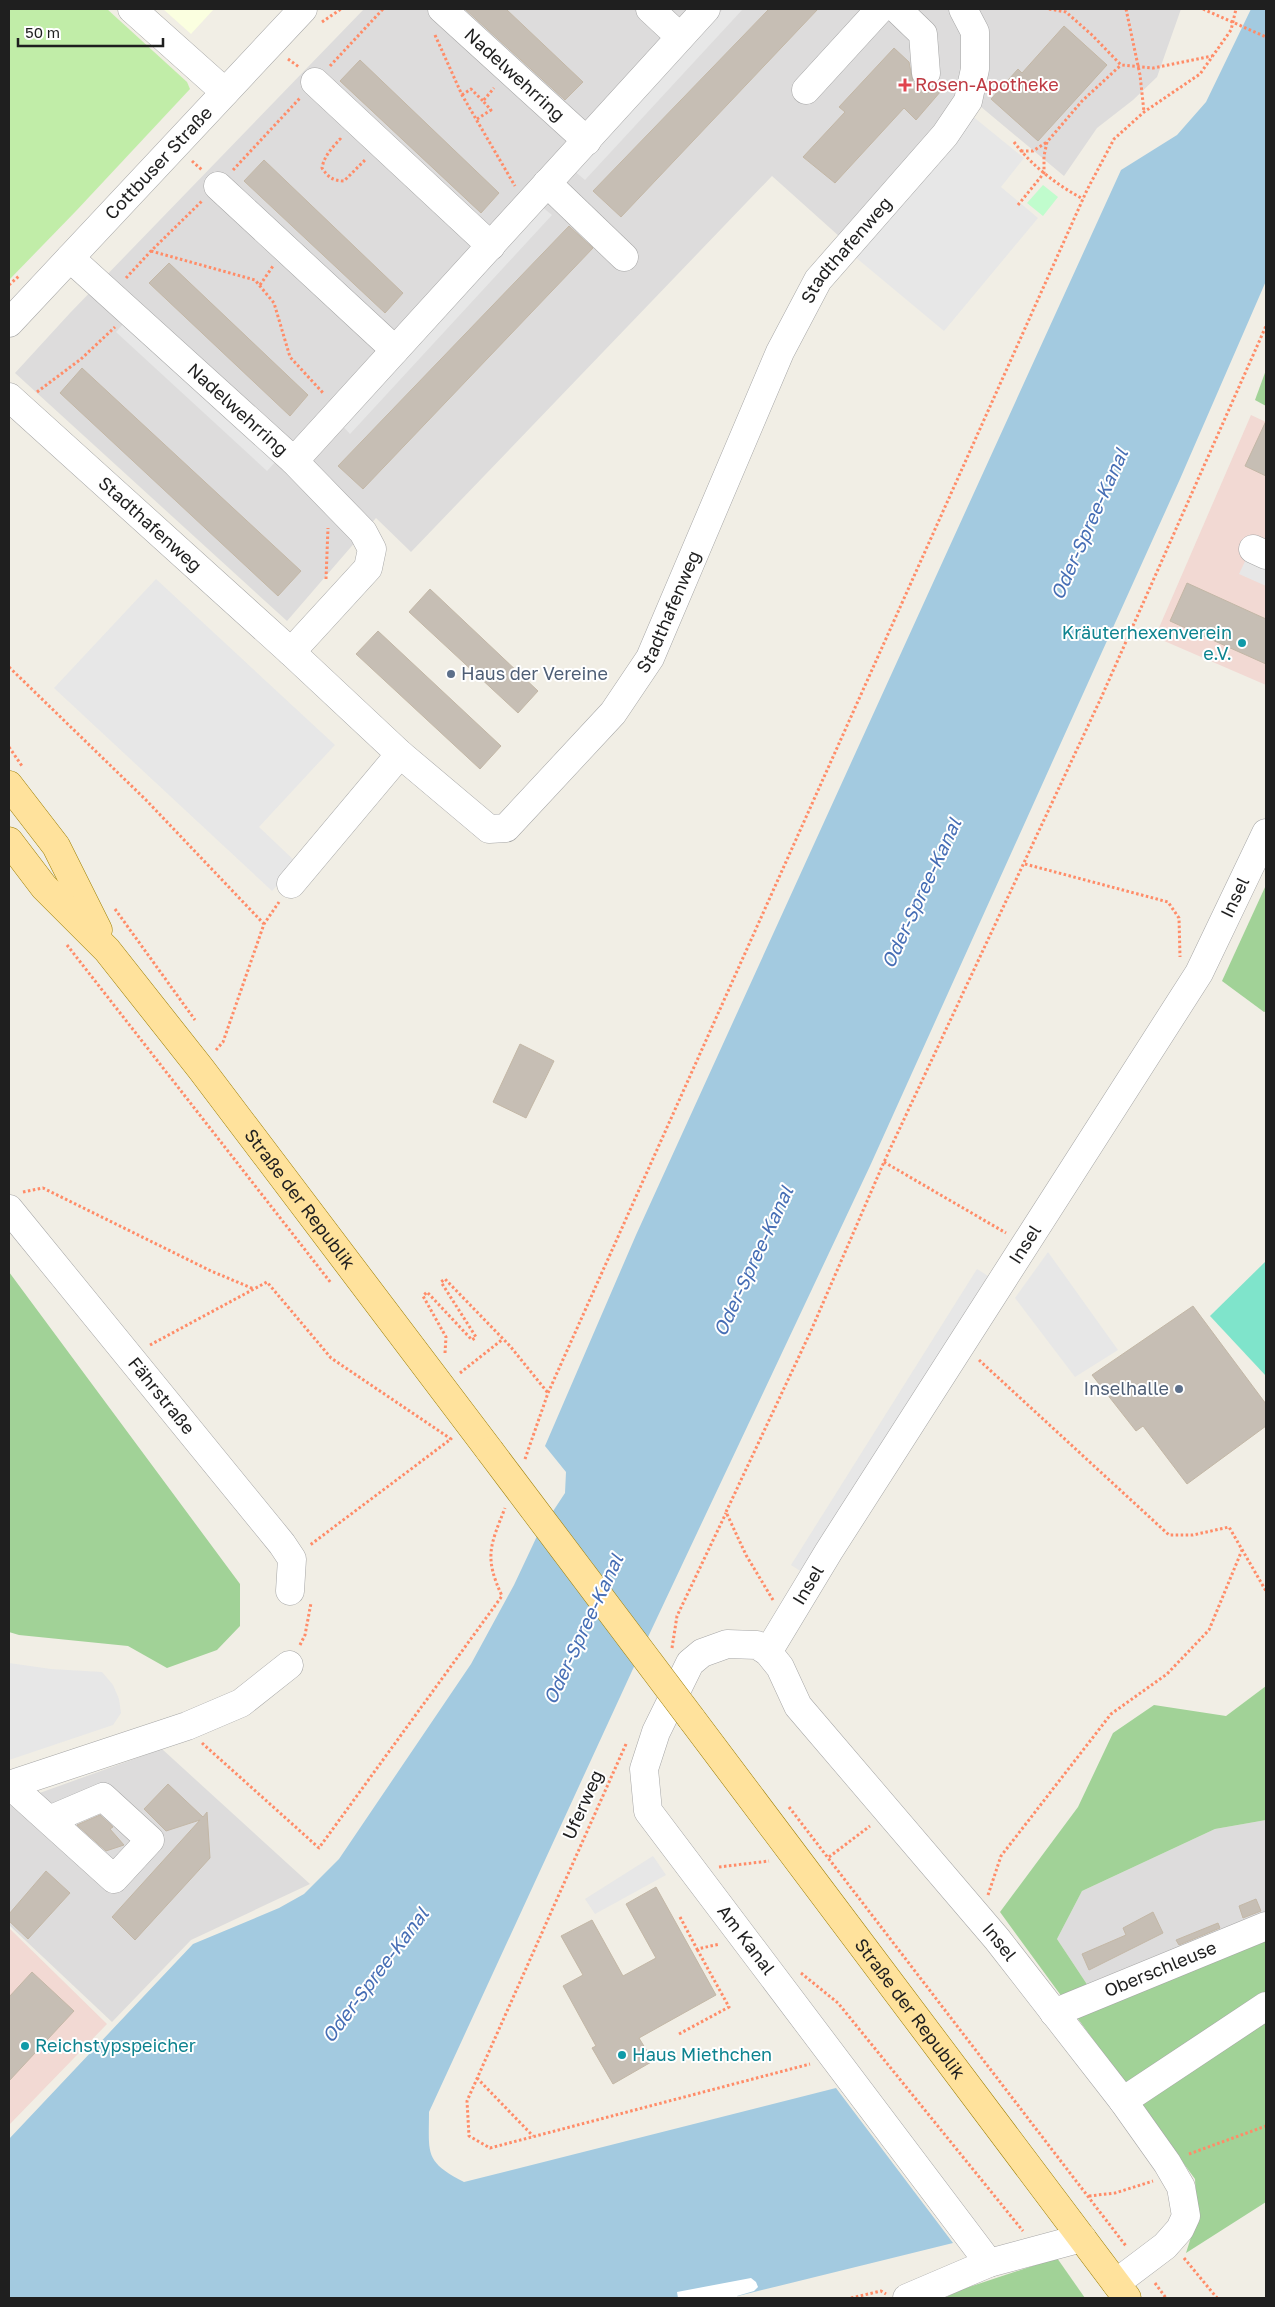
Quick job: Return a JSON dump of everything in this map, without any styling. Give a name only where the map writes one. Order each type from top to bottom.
[{"type":"main road","name":"Straße der Republik","points":[[16,776],[56,846],[107,950]]},
{"type":"main road","name":"Straße der Republik","points":[[9,841],[44,887],[107,950],[213,1085],[692,1718],[1121,2290]]},
{"type":"street","points":[[132,9],[225,92]]},
{"type":"street","name":"Cottbuser Straße","points":[[10,320],[303,9]]},
{"type":"street","points":[[650,9],[680,37]]},
{"type":"street","name":"Nadelwehrring","points":[[70,258],[294,461],[706,9]]},
{"type":"street","points":[[806,90],[880,9]]},
{"type":"street","points":[[897,9],[924,34],[926,73]]},
{"type":"street","name":"Stadthafenweg","points":[[14,402],[291,652],[400,754],[489,828],[506,828],[613,712],[650,658],[780,352],[818,280],[945,135],[968,102],[975,69],[974,32],[963,9]]},
{"type":"street","name":"Nadelwehrring","points":[[437,17],[510,71],[587,141]]},
{"type":"street","points":[[315,82],[369,153],[491,246]]},
{"type":"street","points":[[548,183],[624,257]]},
{"type":"street","points":[[218,186],[395,350]]},
{"type":"street","points":[[291,652],[368,568],[372,549],[363,532],[294,461]]},
{"type":"street","points":[[291,884],[400,754]]},
{"type":"street","name":"Insel","points":[[1121,2290],[1141,2265],[1180,2229],[1186,2216],[1181,2186],[1170,2167],[1123,2101],[980,1919],[798,1706],[780,1667],[768,1652],[962,1344],[1200,973],[1266,833]]},
{"type":"street","name":"Fährstraße","points":[[13,1201],[129,1356],[282,1544],[292,1559]]},
{"type":"street","points":[[290,1591],[292,1559]]},
{"type":"street","name":"Am Kanal","points":[[768,1652],[757,1645],[727,1644],[702,1653],[690,1663],[656,1732],[644,1769],[648,1811],[989,2263]]},
{"type":"street","points":[[9,1785],[187,1726],[242,1703],[289,1665]]},
{"type":"street","points":[[9,1785],[49,1820]]},
{"type":"street","name":"Oberschleuse","points":[[1054,2013],[1266,1926]]},
{"type":"street","points":[[1123,2101],[1266,2006]]},
{"type":"street","points":[[900,2297],[989,2263],[1082,2238]]},
{"type":"path","points":[[14,402],[81,359],[120,304],[151,251],[218,186],[382,9]]},
{"type":"path","points":[[1049,9],[1066,12],[1120,64],[1138,67],[1162,66],[1213,56]]},
{"type":"path","points":[[1126,9],[1138,67],[1144,112]]},
{"type":"path","points":[[1204,9],[1266,37]]},
{"type":"path","points":[[523,1464],[548,1393],[1083,199],[1114,139],[1144,112],[1200,74],[1231,30],[1236,9]]},
{"type":"path","points":[[437,17],[462,95],[527,206]]},
{"type":"path","points":[[1020,151],[1033,151],[1047,142],[1082,101],[1120,64]]},
{"type":"path","points":[[483,101],[510,71]]},
{"type":"path","points":[[462,95],[471,89],[491,110],[477,119]]},
{"type":"path","points":[[346,144],[340,139],[327,154],[322,168],[334,181],[344,181],[369,153]]},
{"type":"path","points":[[1014,142],[1020,151],[1062,188],[1083,199]]},
{"type":"path","points":[[1018,205],[1044,173],[1044,156],[1047,142]]},
{"type":"path","points":[[151,251],[254,280],[274,303],[290,357],[339,411]]},
{"type":"path","points":[[671,1655],[677,1616],[810,1333],[884,1162],[1101,698],[1266,326]]},
{"type":"path","points":[[325,615],[330,498]]},
{"type":"path","points":[[9,667],[147,801],[264,924]]},
{"type":"path","points":[[9,747],[16,776]]},
{"type":"path","points":[[1025,864],[1168,902],[1179,918],[1180,959]]},
{"type":"path","points":[[216,1050],[223,1042],[264,924],[291,884]]},
{"type":"path","points":[[111,903],[200,1027]]},
{"type":"path","points":[[63,940],[336,1289]]},
{"type":"path","points":[[211,1042],[222,1058]]},
{"type":"path","points":[[884,1162],[1026,1245]]},
{"type":"path","points":[[13,1201],[43,1188],[211,1271],[254,1289]]},
{"type":"path","points":[[445,1353],[446,1337],[423,1296],[427,1292],[472,1340],[476,1337],[441,1282],[445,1279],[503,1339],[548,1393]]},
{"type":"path","points":[[129,1356],[267,1282],[332,1358],[451,1439]]},
{"type":"path","points":[[460,1373],[503,1339]]},
{"type":"path","points":[[962,1344],[1169,1535],[1193,1535],[1229,1527],[1266,1591]]},
{"type":"path","points":[[439,1345],[450,1360]]},
{"type":"path","points":[[455,1366],[465,1380]]},
{"type":"path","points":[[439,1423],[457,1446]]},
{"type":"path","points":[[292,1559],[451,1439]]},
{"type":"path","points":[[187,1726],[206,1746],[318,1848],[502,1596],[493,1577],[489,1560],[495,1533],[505,1507]]},
{"type":"path","points":[[726,1512],[746,1555],[786,1622]]},
{"type":"path","points":[[980,1919],[1001,1856],[1111,1714],[1167,1674],[1209,1630],[1242,1550]]},
{"type":"path","name":"Uferweg","points":[[627,1741],[467,2101],[469,2136],[490,2148],[835,2058]]},
{"type":"path","points":[[787,1804],[1166,2298]]},
{"type":"path","points":[[829,1858],[889,1812]]},
{"type":"path","points":[[693,1870],[769,1861]]},
{"type":"path","points":[[679,2034],[729,2007],[697,1949]]},
{"type":"path","points":[[477,2078],[533,2137]]},
{"type":"path","points":[[1088,2196],[1132,2189],[1170,2167],[1266,2126]]},
{"type":"path","points":[[1170,2240],[1217,2298]]},
{"type":"path","points":[[851,2298],[881,2291],[900,2297]]},
{"type":"shaded area","points":[[163,9],[214,9],[191,34]]},
{"type":"shaded area","points":[[364,9],[1181,9],[1157,77],[1133,100],[1097,128],[1064,176],[962,91],[931,132],[840,237],[772,176],[411,552],[376,518],[287,621],[15,373],[70,313]]},
{"type":"shaded area","points":[[723,9],[743,9],[585,180],[573,170]]},
{"type":"shaded area","points":[[971,115],[1024,158],[1001,187],[1038,218],[944,331],[854,256]]},
{"type":"shaded area","points":[[541,206],[552,215],[350,434],[340,423]]},
{"type":"shaded area","points":[[126,321],[277,460],[267,471],[116,332]]},
{"type":"shaded area","points":[[1251,415],[1266,422],[1266,685],[1155,637]]},
{"type":"shaded area","points":[[1248,555],[1266,563],[1266,586],[1239,574]]},
{"type":"shaded area","points":[[156,579],[335,745],[259,827],[298,864],[272,891],[54,688]]},
{"type":"shaded area","points":[[1048,1252],[1118,1350],[1075,1377],[1015,1298]]},
{"type":"shaded area","points":[[977,1269],[988,1276],[802,1572],[791,1565]]},
{"type":"shaded area","points":[[9,1663],[51,1669],[102,1672],[113,1685],[119,1699],[121,1713],[113,1725],[9,1760]]},
{"type":"shaded area","points":[[162,1749],[310,1884],[191,1940],[112,2022],[9,1925],[9,1804]]},
{"type":"shaded area","points":[[1266,1820],[1266,1934],[1098,2001],[1057,1939],[1082,1891],[1215,1829]]},
{"type":"shaded area","points":[[653,1856],[666,1875],[595,1914],[585,1899]]},
{"type":"shaded area","points":[[9,1928],[107,2024],[9,2125]]},
{"type":"green space","points":[[9,9],[107,9],[187,82],[190,89],[9,280]]},
{"type":"green space","points":[[1043,185],[1058,197],[1043,216],[1027,203]]},
{"type":"green space","points":[[1266,370],[1266,406],[1255,400]]},
{"type":"green space","points":[[1266,885],[1266,1011],[1264,1012],[1222,981]]},
{"type":"green space","points":[[1266,1261],[1266,1376],[1210,1316]]},
{"type":"green space","points":[[9,1272],[240,1584],[240,1626],[217,1650],[167,1668],[128,1646],[19,1635],[9,1632]]},
{"type":"green space","points":[[1266,1686],[1266,1820],[1215,1829],[1082,1891],[1057,1939],[1098,2001],[1266,1934],[1266,2202],[1186,2253],[1197,2218],[1195,2179],[1000,1912],[1078,1807],[1113,1733],[1154,1705],[1226,1716]]},
{"type":"green space","points":[[1057,2258],[1085,2298],[945,2298],[957,2291]]},
{"type":"water","name":"Oder-Spree-Kanal","points":[[1251,9],[1266,9],[1266,281],[1180,479],[870,1166],[632,1671],[429,2112],[431,2155],[442,2168],[464,2182],[836,2088],[953,2243],[730,2298],[9,2298],[9,2139],[193,1944],[279,1908],[304,1894],[339,1859],[471,1664],[514,1585],[538,1534],[565,1493],[566,1472],[545,1446],[636,1235],[1121,170],[1177,135],[1206,102]]},
{"type":"pier","points":[[751,2278],[758,2287],[754,2291],[737,2296],[738,2298],[678,2298],[677,2292]]},
{"type":"building","points":[[465,9],[506,9],[583,82],[565,100]]},
{"type":"building","points":[[769,9],[818,9],[621,217],[593,191]]},
{"type":"building","points":[[1064,26],[1107,65],[1038,141],[991,99],[1018,69],[1022,73]]},
{"type":"building","points":[[894,48],[909,62],[913,82],[919,87],[927,89],[935,86],[941,91],[916,120],[904,108],[835,183],[803,157],[845,112],[839,107]]},
{"type":"building","points":[[360,60],[499,193],[481,213],[340,81]]},
{"type":"building","points":[[264,160],[403,293],[385,313],[244,181]]},
{"type":"building","points":[[569,226],[593,248],[363,489],[338,466]]},
{"type":"building","points":[[169,263],[308,395],[290,416],[149,283]]},
{"type":"building","points":[[82,368],[301,571],[278,596],[60,393]]},
{"type":"building","points":[[1266,421],[1266,476],[1245,466]]},
{"type":"building","name":"Kräuterhexenverein e.V.","points":[[1187,583],[1266,619],[1266,664],[1170,621]]},
{"type":"building","points":[[430,589],[538,691],[518,713],[409,612]]},
{"type":"building","points":[[378,631],[501,746],[480,769],[356,654]]},
{"type":"building","points":[[520,1044],[554,1061],[526,1118],[493,1102]]},
{"type":"building","name":"Inselhalle","points":[[1193,1306],[1266,1404],[1266,1426],[1187,1484],[1143,1426],[1136,1431],[1092,1375]]},
{"type":"building","points":[[168,1784],[203,1817],[207,1812],[210,1858],[135,1940],[112,1917],[200,1820],[166,1831],[144,1809]]},
{"type":"building","points":[[100,1815],[113,1827],[110,1829],[124,1845],[106,1851],[77,1825]]},
{"type":"building","points":[[46,1871],[70,1893],[28,1939],[9,1921],[9,1914]]},
{"type":"building","points":[[656,1887],[716,1995],[639,2038],[653,2061],[613,2084],[592,2048],[596,2046],[563,1986],[583,1975],[561,1936],[592,1920],[623,1976],[656,1958],[626,1904]]},
{"type":"building","points":[[1256,1899],[1261,1911],[1243,1918],[1239,1906]]},
{"type":"building","points":[[1153,1912],[1163,1933],[1089,1970],[1082,1954],[1126,1935],[1123,1928]]},
{"type":"building","points":[[1218,1923],[1220,1928],[1179,1945],[1176,1940]]},
{"type":"building","name":"Reichstypspeicher","points":[[32,1972],[74,2011],[9,2081],[9,1997]]},
{"type":"place","name":"Rosen-Apotheke","points":[[905,85]]},
{"type":"place","name":"Kräuterhexenverein e.V.","points":[[1242,643]]},
{"type":"place","name":"Haus der Vereine","points":[[451,674]]},
{"type":"place","name":"Inselhalle","points":[[1179,1389]]},
{"type":"place","name":"Reichstypspeicher","points":[[25,2046]]},
{"type":"place","name":"Haus Miethchen","points":[[622,2055]]}]
